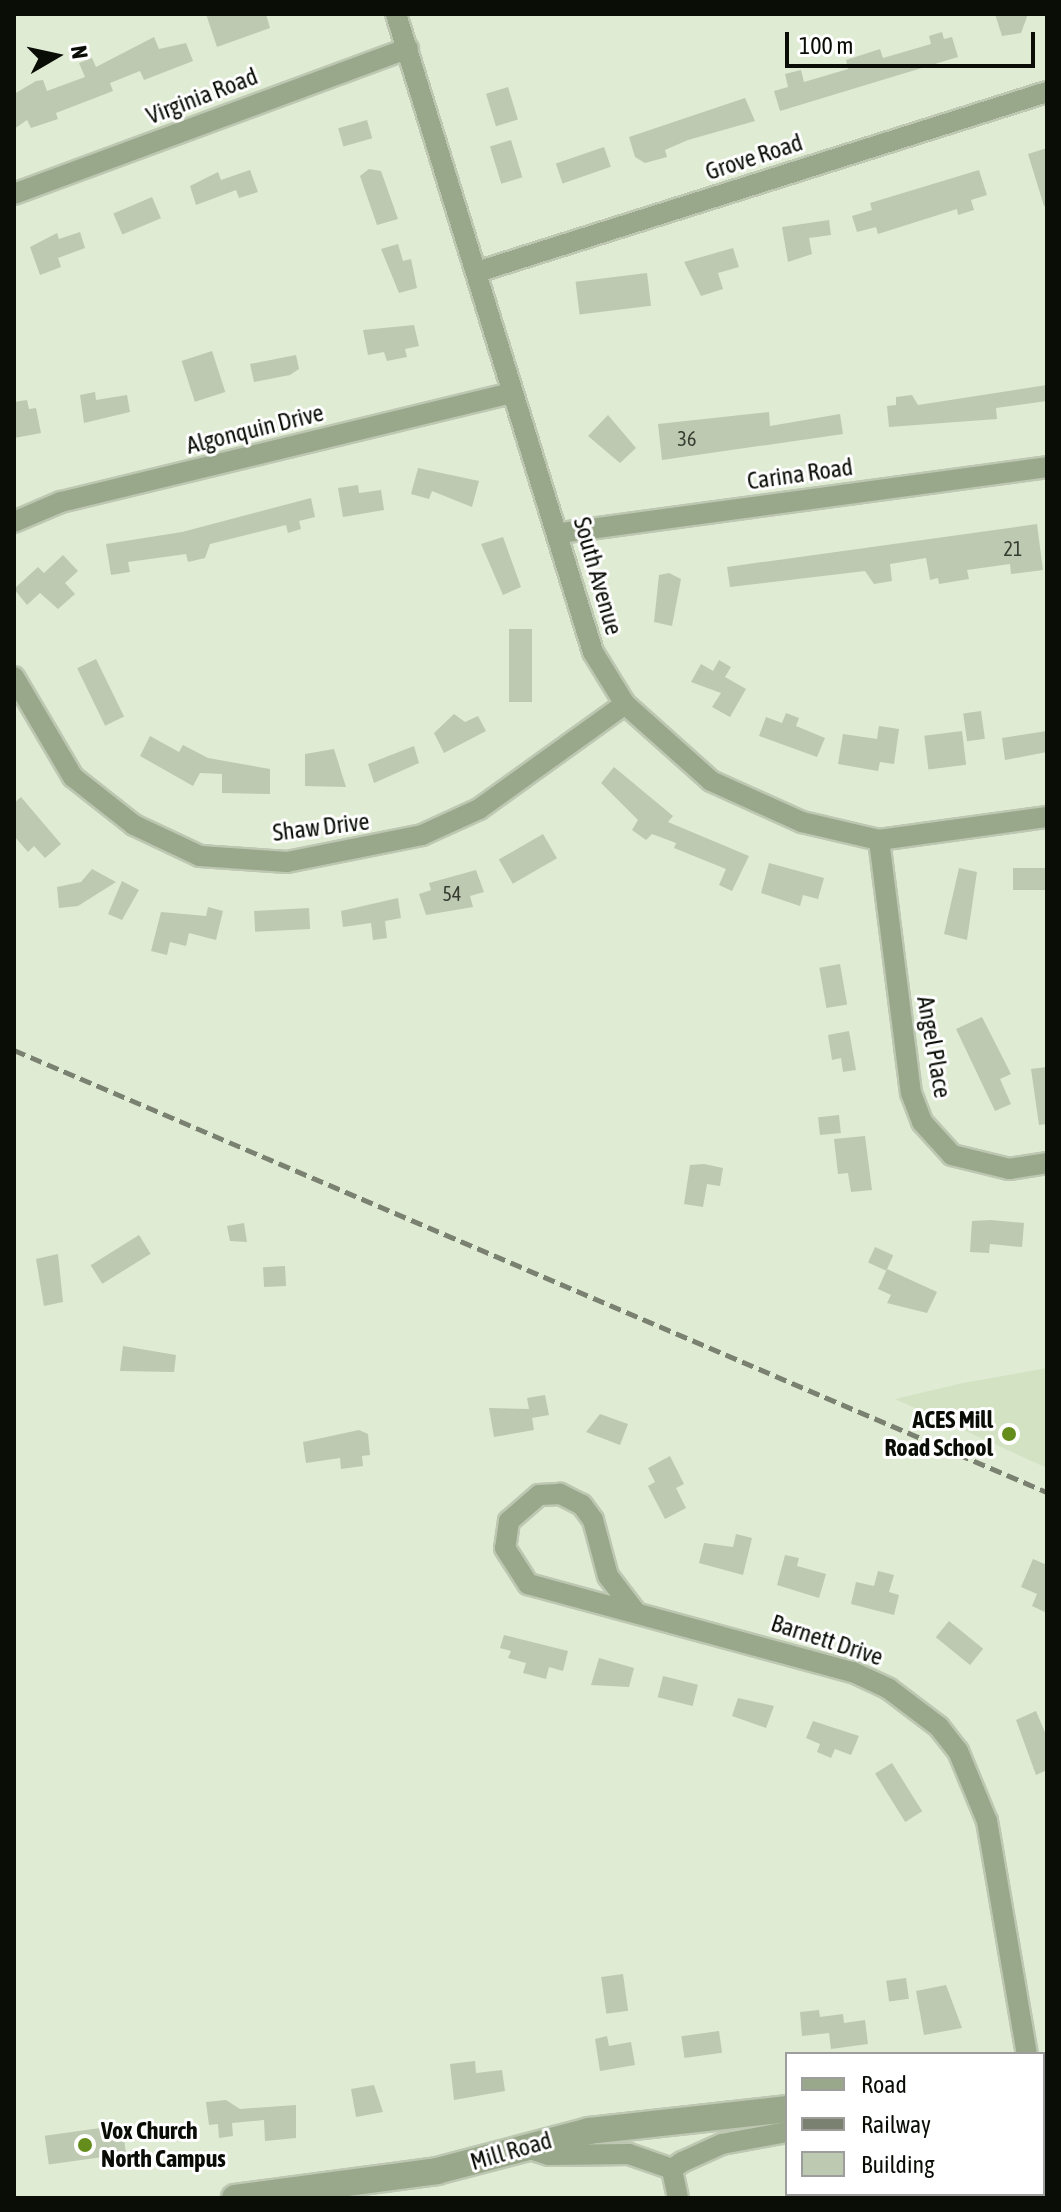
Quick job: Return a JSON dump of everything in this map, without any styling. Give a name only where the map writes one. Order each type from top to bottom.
[{"type":"street","name":"South Avenue","points":[[396,14],[512,393],[560,533],[593,652],[625,704],[711,781],[780,815],[879,840],[1047,817]]},
{"type":"street","name":"Virginia Road","points":[[14,194],[408,48]]},
{"type":"street","name":"Grove Road","points":[[477,272],[1047,92]]},
{"type":"street","name":"Algonquin Drive","points":[[14,522],[61,502],[512,393]]},
{"type":"street","name":"Carina Road","points":[[560,533],[1047,467]]},
{"type":"street","name":"Shaw Drive","points":[[14,677],[73,777],[134,825],[200,856],[287,862],[422,835],[479,809],[625,704]]},
{"type":"street","name":"Angel Place","points":[[879,840],[911,1093],[922,1122],[952,1155],[1009,1169],[1047,1163]]},
{"type":"street","name":"Barnett Drive","points":[[634,1610],[608,1576],[593,1520],[582,1505],[560,1494],[539,1495],[509,1521],[505,1548],[528,1584],[634,1610],[853,1672],[898,1695],[939,1727],[958,1751],[987,1821],[1027,2052]]},
{"type":"street","name":"Mill Road","points":[[235,2198],[321,2192],[437,2171],[614,2126],[785,2109]]},
{"type":"street","points":[[524,2147],[549,2155],[629,2154],[672,2169],[722,2144],[785,2132]]},
{"type":"street","points":[[672,2169],[678,2198]]},
{"type":"shaded area","name":"ACES Mill Road School","points":[[1047,1368],[1047,1468],[895,1399],[963,1383]]},
{"type":"building","points":[[206,14],[266,14],[270,28],[217,47]]},
{"type":"building","points":[[995,14],[1028,14],[1021,33],[1002,36]]},
{"type":"building","points":[[942,32],[944,39],[952,37],[958,57],[780,111],[774,91],[788,87],[785,74],[801,70],[804,82],[848,69],[846,60],[880,49],[883,58],[931,44],[929,36]]},
{"type":"building","points":[[154,37],[159,49],[186,43],[193,61],[144,80],[140,71],[110,83],[113,91],[56,113],[58,119],[31,128],[27,120],[14,129],[14,94],[36,81],[43,80],[47,91],[85,77],[79,63],[92,58],[96,67]]},
{"type":"building","points":[[508,87],[518,120],[496,126],[486,94]]},
{"type":"building","points":[[745,98],[755,121],[688,140],[665,150],[667,157],[645,163],[635,157],[629,137]]},
{"type":"building","points":[[367,120],[372,138],[343,147],[338,128]]},
{"type":"building","points":[[511,140],[522,177],[501,184],[490,146]]},
{"type":"building","points":[[604,147],[611,167],[563,183],[556,164]]},
{"type":"building","points":[[1047,148],[1047,205],[1044,206],[1028,154]]},
{"type":"building","points":[[369,169],[381,171],[398,219],[377,225],[360,176]]},
{"type":"building","points":[[250,170],[258,192],[239,198],[236,190],[196,205],[190,186],[218,172],[221,180]]},
{"type":"building","points":[[979,170],[987,195],[971,200],[974,210],[958,215],[957,209],[878,234],[876,227],[857,232],[852,216],[872,210],[870,203]]},
{"type":"building","points":[[152,197],[161,218],[122,235],[113,213]]},
{"type":"building","points":[[829,220],[831,235],[809,238],[812,254],[788,262],[782,227]]},
{"type":"building","points":[[80,232],[85,248],[58,258],[61,267],[40,275],[30,247],[57,233],[59,239]]},
{"type":"building","points":[[398,244],[403,261],[411,259],[417,288],[399,293],[381,249]]},
{"type":"building","points":[[733,248],[739,267],[718,273],[723,289],[701,296],[684,262]]},
{"type":"building","points":[[647,273],[651,306],[580,315],[576,282]]},
{"type":"building","points":[[414,325],[419,346],[405,349],[407,357],[387,361],[384,352],[368,355],[363,330]]},
{"type":"building","points":[[212,351],[225,392],[195,402],[182,361]]},
{"type":"building","points":[[296,355],[299,369],[290,375],[254,382],[250,364]]},
{"type":"building","points":[[1047,385],[1047,401],[996,408],[997,419],[889,427],[887,406],[896,405],[896,397],[912,395],[918,405]]},
{"type":"building","points":[[95,392],[96,400],[127,395],[130,412],[84,423],[80,395]]},
{"type":"building","points":[[27,400],[29,409],[36,408],[41,433],[14,438],[14,402]]},
{"type":"building","points":[[769,412],[770,426],[840,414],[843,434],[662,460],[658,424]]},
{"type":"building","points":[[608,415],[636,448],[620,463],[588,436]]},
{"type":"building","points":[[418,468],[479,481],[472,507],[432,491],[429,499],[411,494]]},
{"type":"building","points":[[358,485],[359,493],[381,490],[384,510],[343,517],[338,488]]},
{"type":"building","points":[[311,498],[315,517],[299,521],[301,529],[288,533],[286,525],[210,544],[205,558],[188,562],[186,554],[128,562],[130,572],[111,575],[106,544],[182,532]]},
{"type":"building","points":[[1037,524],[1043,570],[1011,574],[1010,564],[967,570],[969,579],[939,584],[938,578],[930,580],[926,558],[890,564],[892,581],[874,584],[865,571],[730,587],[727,567]]},
{"type":"building","points":[[503,537],[521,587],[503,595],[481,544]]},
{"type":"building","points":[[63,555],[78,571],[65,583],[75,594],[58,609],[40,593],[27,605],[14,589],[38,567],[44,573]]},
{"type":"building","points":[[669,573],[681,579],[672,626],[654,622],[659,575]]},
{"type":"building","points":[[509,629],[532,629],[532,702],[509,702]]},
{"type":"building","points":[[96,659],[124,717],[105,726],[77,668]]},
{"type":"building","points":[[719,660],[731,667],[725,677],[746,689],[730,717],[712,707],[721,693],[691,682],[701,664],[713,671]]},
{"type":"building","points":[[981,711],[985,739],[967,741],[963,714]]},
{"type":"building","points":[[786,713],[799,718],[796,726],[825,738],[817,757],[759,736],[766,717],[782,723]]},
{"type":"building","points":[[454,714],[465,722],[478,716],[486,731],[444,753],[434,733]]},
{"type":"building","points":[[879,726],[899,729],[894,764],[880,762],[878,771],[838,764],[843,734],[877,739]]},
{"type":"building","points":[[962,731],[966,765],[928,769],[924,736]]},
{"type":"building","points":[[1047,731],[1047,752],[1005,760],[1002,738]]},
{"type":"building","points":[[150,736],[179,752],[183,745],[208,758],[270,769],[270,794],[222,793],[222,774],[200,773],[193,786],[140,756]]},
{"type":"building","points":[[414,746],[419,763],[374,783],[368,764]]},
{"type":"building","points":[[334,749],[346,787],[305,786],[305,754]]},
{"type":"building","points":[[614,767],[673,816],[668,822],[749,856],[732,891],[719,885],[726,869],[674,848],[676,843],[652,834],[646,840],[632,830],[638,820],[601,783]]},
{"type":"building","points":[[21,797],[61,844],[45,858],[34,846],[28,852],[14,836],[14,803]]},
{"type":"building","points":[[543,834],[557,858],[513,884],[499,860]]},
{"type":"building","points":[[769,863],[824,878],[818,899],[803,895],[800,906],[761,893]]},
{"type":"building","points":[[959,868],[977,872],[967,940],[944,934]]},
{"type":"building","points":[[1013,868],[1047,868],[1047,890],[1013,890]]},
{"type":"building","points":[[92,869],[116,882],[78,906],[59,908],[57,887],[81,882]]},
{"type":"building","points":[[476,870],[484,892],[470,896],[473,907],[426,915],[419,894],[431,890],[429,883]]},
{"type":"building","points":[[122,881],[139,890],[122,920],[108,914]]},
{"type":"building","points":[[398,898],[401,918],[385,921],[387,938],[373,940],[371,923],[343,927],[341,911]]},
{"type":"building","points":[[208,907],[223,911],[216,940],[189,933],[186,946],[170,942],[167,955],[151,951],[161,912],[206,916]]},
{"type":"building","points":[[309,908],[310,929],[255,932],[254,911]]},
{"type":"building","points":[[840,964],[847,1004],[826,1008],[819,968]]},
{"type":"building","points":[[982,1017],[1011,1074],[1000,1079],[1011,1104],[995,1111],[956,1029]]},
{"type":"building","points":[[849,1031],[856,1070],[843,1072],[841,1058],[832,1060],[828,1035]]},
{"type":"building","points":[[1047,1067],[1047,1124],[1039,1125],[1031,1069]]},
{"type":"building","points":[[839,1115],[841,1133],[820,1135],[818,1117]]},
{"type":"building","points":[[865,1136],[872,1190],[851,1192],[848,1173],[838,1174],[834,1139]]},
{"type":"building","points":[[690,1165],[723,1168],[720,1186],[707,1184],[703,1207],[684,1204]]},
{"type":"building","points":[[972,1221],[1024,1223],[1022,1247],[990,1244],[989,1253],[970,1252]]},
{"type":"building","points":[[244,1223],[247,1242],[230,1241],[227,1226]]},
{"type":"building","points":[[139,1235],[151,1254],[102,1284],[91,1265]]},
{"type":"building","points":[[875,1247],[893,1255],[886,1271],[868,1263]]},
{"type":"building","points":[[58,1254],[63,1302],[44,1306],[36,1259]]},
{"type":"building","points":[[285,1266],[286,1286],[264,1287],[263,1267]]},
{"type":"building","points":[[887,1269],[937,1292],[927,1313],[887,1303],[891,1295],[878,1289]]},
{"type":"building","points":[[123,1346],[176,1355],[174,1372],[120,1371]]},
{"type":"building","points":[[545,1395],[549,1415],[532,1418],[534,1430],[494,1437],[489,1408],[529,1409],[527,1398]]},
{"type":"building","points":[[600,1414],[628,1424],[620,1445],[586,1432]]},
{"type":"building","points":[[359,1430],[368,1434],[370,1455],[362,1456],[363,1466],[341,1469],[340,1458],[306,1463],[303,1442]]},
{"type":"building","points":[[670,1456],[684,1484],[676,1488],[686,1508],[665,1519],[648,1486],[655,1482],[648,1468]]},
{"type":"building","points":[[736,1534],[752,1538],[743,1575],[699,1563],[704,1543],[733,1547]]},
{"type":"building","points":[[785,1555],[799,1558],[797,1566],[826,1574],[819,1598],[777,1585]]},
{"type":"building","points":[[1033,1559],[1047,1565],[1047,1613],[1032,1606],[1037,1594],[1021,1587]]},
{"type":"building","points":[[878,1571],[894,1575],[889,1592],[899,1595],[894,1615],[851,1604],[856,1582],[874,1586]]},
{"type":"building","points":[[949,1621],[983,1649],[970,1665],[936,1637]]},
{"type":"building","points":[[504,1635],[568,1651],[563,1671],[549,1667],[546,1679],[523,1673],[526,1663],[508,1658],[511,1651],[500,1648]]},
{"type":"building","points":[[599,1658],[634,1668],[629,1687],[591,1685]]},
{"type":"building","points":[[663,1676],[698,1685],[693,1706],[658,1697]]},
{"type":"building","points":[[738,1698],[774,1706],[766,1728],[732,1716]]},
{"type":"building","points":[[1036,1711],[1047,1737],[1047,1770],[1036,1775],[1016,1720]]},
{"type":"building","points":[[813,1721],[859,1736],[851,1755],[835,1749],[831,1758],[817,1752],[820,1744],[806,1738]]},
{"type":"building","points":[[892,1763],[922,1811],[905,1822],[875,1774]]},
{"type":"building","points":[[623,1974],[628,2011],[606,2014],[601,1977]]},
{"type":"building","points":[[906,1978],[909,1999],[889,2002],[886,1981]]},
{"type":"building","points":[[946,1985],[962,2028],[924,2035],[916,1991]]},
{"type":"building","points":[[819,2010],[820,2017],[843,2014],[844,2023],[865,2020],[868,2044],[831,2049],[829,2033],[802,2036],[800,2012]]},
{"type":"building","points":[[719,2031],[722,2053],[684,2058],[681,2036]]},
{"type":"building","points":[[607,2036],[609,2046],[631,2042],[635,2065],[600,2071],[595,2039]]},
{"type":"building","points":[[475,2061],[476,2073],[502,2070],[505,2091],[454,2100],[450,2064]]},
{"type":"building","points":[[374,2085],[383,2112],[356,2117],[351,2089]]},
{"type":"building","points":[[226,2100],[240,2109],[296,2105],[296,2138],[265,2141],[264,2120],[232,2123],[233,2136],[219,2138],[218,2124],[209,2125],[206,2102]]},
{"type":"building","name":"Vox Church North Campus","points":[[122,2125],[126,2154],[49,2165],[45,2136]]},
{"type":"railway","points":[[14,1050],[1047,1492]]},
{"type":"place","name":"ACES Mill Road School","points":[[1009,1434]]},
{"type":"place","name":"Vox Church North Campus","points":[[85,2145]]}]
